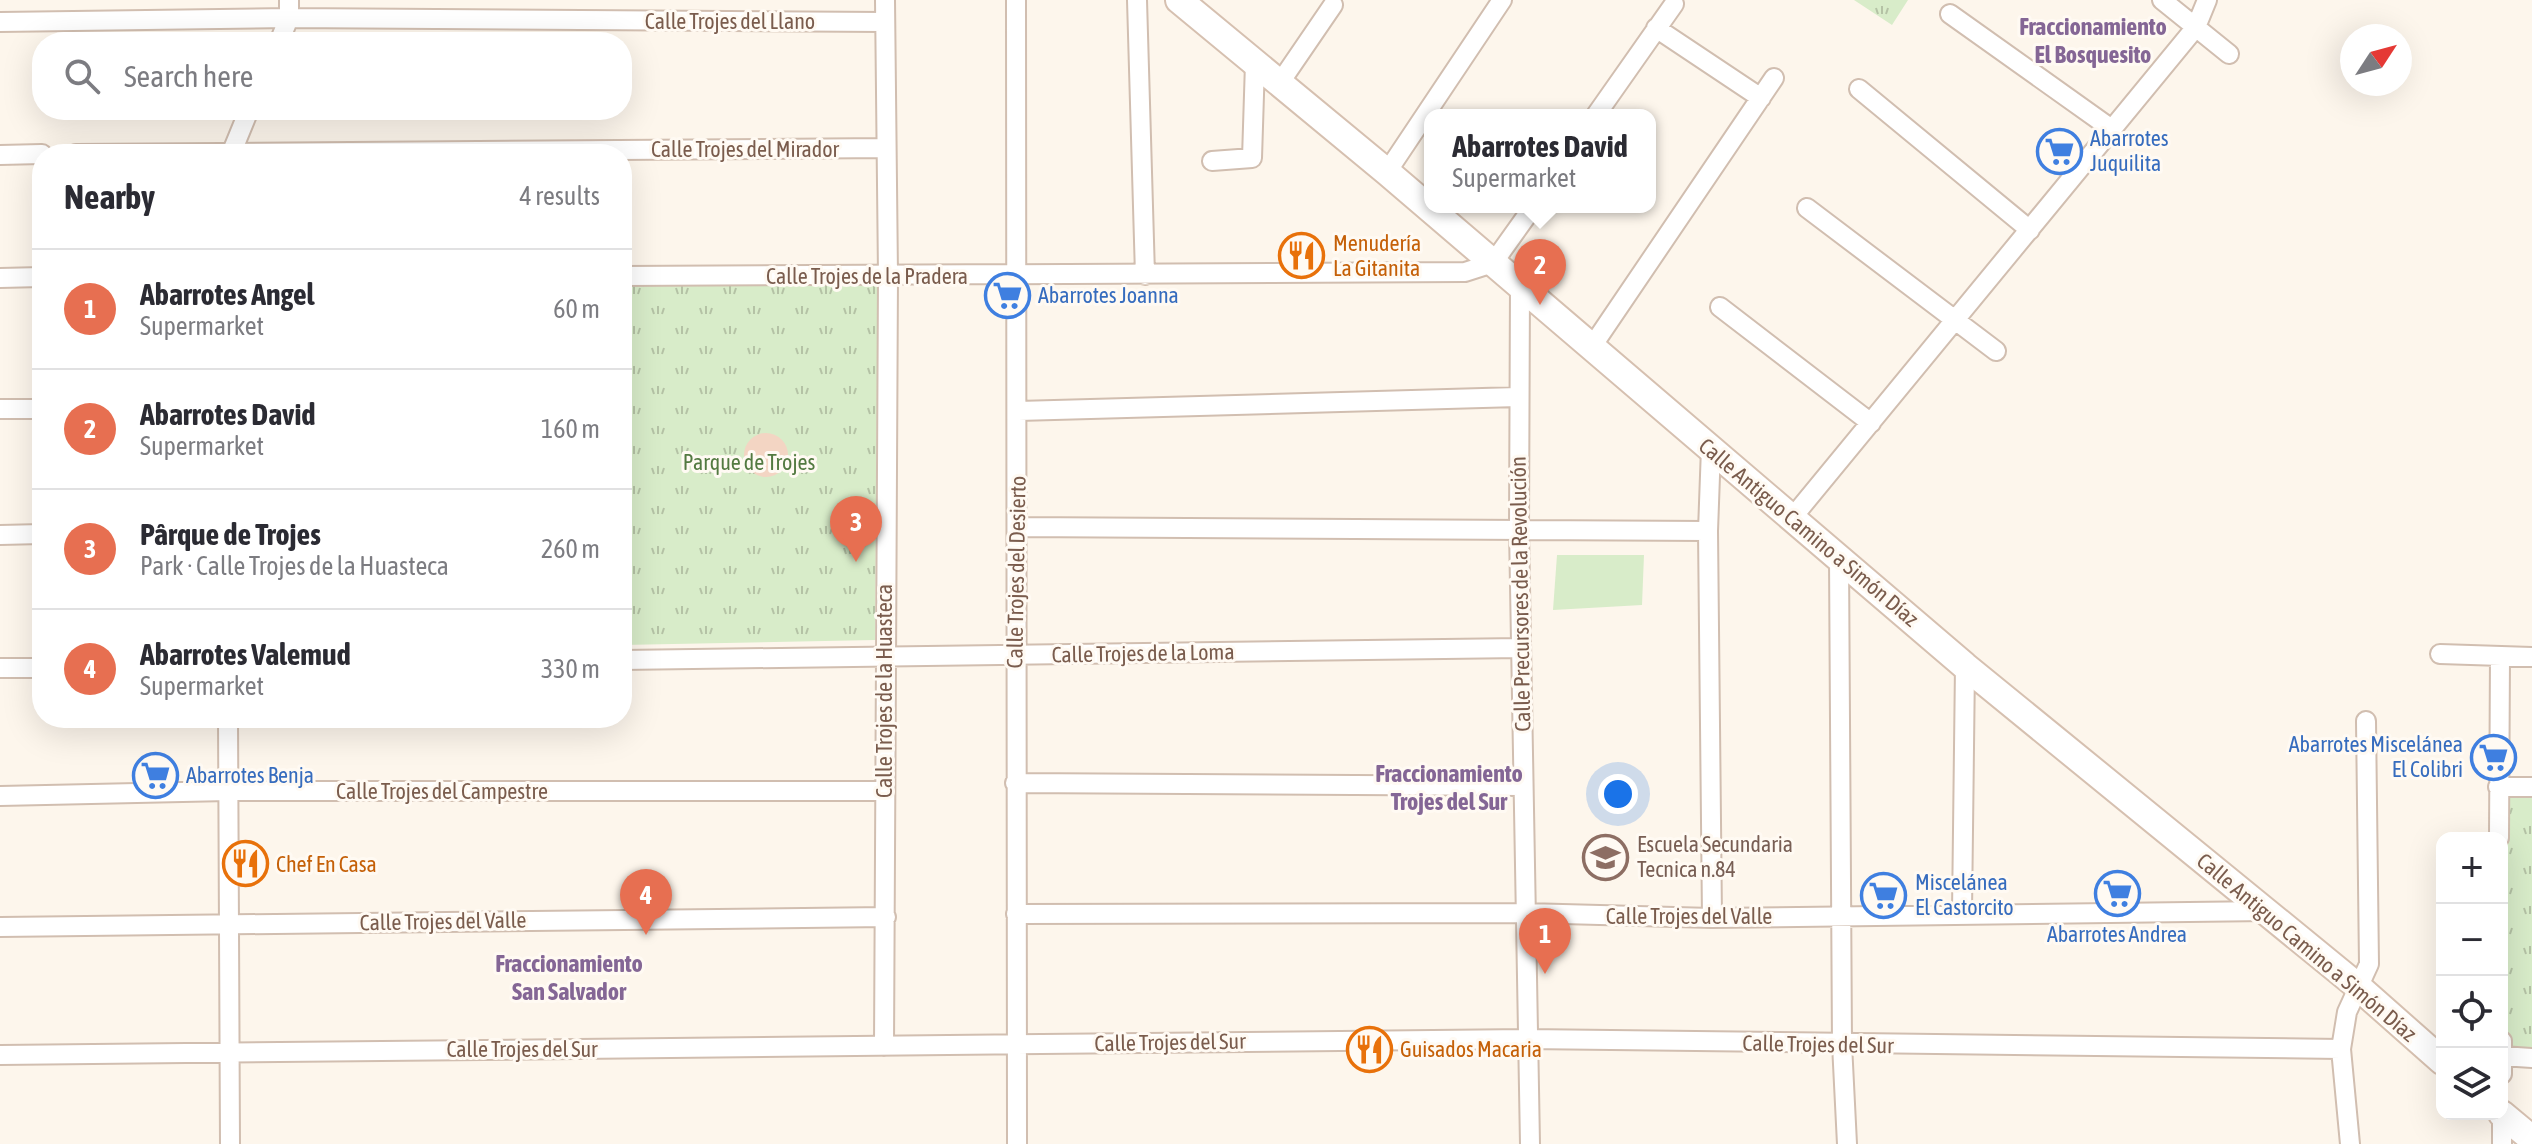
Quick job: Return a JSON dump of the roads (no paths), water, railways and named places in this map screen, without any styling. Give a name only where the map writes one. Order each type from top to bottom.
[{"type":"main road","name":"Calle Antiguo Camino a Simón Díaz","points":[[1184,1],[1424,204]]},
{"type":"main road","name":"Calle Antiguo Camino a Simón Díaz","points":[[1435,213],[1965,666],[2267,911],[2436,1056]]},
{"type":"main road","points":[[2508,1119],[2532,1139]]},
{"type":"street","name":"Calle Trojes de la Huasteca","points":[[884,1046],[888,276],[885,0]]},
{"type":"street","name":"Calle Trojes del Desierto","points":[[1016,0],[1017,1144]]},
{"type":"street","points":[[1137,0],[1145,275]]},
{"type":"street","points":[[2162,0],[2229,54]]},
{"type":"street","points":[[1792,518],[2196,27],[2207,0]]},
{"type":"street","points":[[1427,109],[1493,3]]},
{"type":"street","points":[[1600,109],[1674,4]]},
{"type":"street","points":[[1279,84],[1333,5]]},
{"type":"street","name":"Calle Trojes del Llano","points":[[0,22],[289,9],[885,22]]},
{"type":"street","points":[[282,32],[289,9]]},
{"type":"street","points":[[1950,14],[2113,130]]},
{"type":"street","points":[[1656,28],[1761,98]]},
{"type":"street","points":[[1212,161],[1252,158],[1255,63]]},
{"type":"street","points":[[1591,348],[1774,78]]},
{"type":"street","points":[[1859,89],[2030,230]]},
{"type":"street","points":[[1387,172],[1424,113]]},
{"type":"street","points":[[235,144],[245,120]]},
{"type":"street","name":"Calle Trojes del Mirador","points":[[632,150],[886,148]]},
{"type":"street","points":[[0,155],[32,154]]},
{"type":"street","points":[[1807,208],[1996,351]]},
{"type":"street","points":[[1493,263],[1529,213]]},
{"type":"street","name":"Calle Trojes de la Pradera","points":[[632,276],[1465,272],[1493,263]]},
{"type":"street","points":[[0,278],[32,277]]},
{"type":"street","name":"Calle Precursores de la Revolución","points":[[1520,285],[1519,530],[1530,1144]]},
{"type":"street","points":[[1720,307],[1871,423]]},
{"type":"street","points":[[1018,411],[1518,397]]},
{"type":"street","points":[[0,409],[32,409]]},
{"type":"street","points":[[1711,448],[1708,531],[1712,918]]},
{"type":"street","points":[[1017,527],[1708,531]]},
{"type":"street","points":[[0,535],[32,534]]},
{"type":"street","points":[[1839,558],[1842,1044],[1847,1144]]},
{"type":"street","name":"Calle Trojes de la Loma","points":[[632,660],[1521,648]]},
{"type":"street","points":[[2440,654],[2529,654]]},
{"type":"street","points":[[2499,832],[2500,656]]},
{"type":"street","points":[[1962,912],[1965,666]]},
{"type":"street","points":[[0,668],[32,668]]},
{"type":"street","points":[[2350,1144],[2341,1049],[2356,985],[2369,964],[2366,721]]},
{"type":"street","points":[[228,728],[230,1144]]},
{"type":"street","points":[[1015,783],[1523,786]]},
{"type":"street","points":[[2498,787],[2532,787]]},
{"type":"street","name":"Calle Trojes del Campestre","points":[[0,796],[228,791],[884,791]]},
{"type":"street","name":"Calle Trojes del Valle","points":[[1016,914],[1525,913],[1712,918],[1962,912],[2267,911]]},
{"type":"street","name":"Calle Trojes del Valle","points":[[0,927],[886,917]]},
{"type":"street","name":"Calle Trojes del Sur","points":[[0,1055],[1527,1039],[2341,1049]]},
{"type":"street","points":[[2508,1056],[2532,1058]]},
{"type":"street","points":[[2502,1120],[2502,1144]]},
{"type":"place","name":"Abarrotes Juquilita","points":[[2059,151]]},
{"type":"place","name":"Menudería La Gitanita","points":[[1302,256]]},
{"type":"place","name":"Abarrotes Joanna","points":[[1007,295]]},
{"type":"place","name":"Abarrotes David","points":[[1540,305]]},
{"type":"place","name":"Pârque de Trojes","points":[[856,562]]},
{"type":"place","name":"Abarrotes Miscelánea El Colibri","points":[[2494,757]]},
{"type":"place","name":"Abarrotes Benja","points":[[155,775]]},
{"type":"place","name":"Escuela Secundaria Tecnica n.84","points":[[1606,857]]},
{"type":"place","name":"Chef En Casa","points":[[245,864]]},
{"type":"place","name":"Abarrotes Andrea","points":[[2117,893]]},
{"type":"place","name":"Miscelánea El Castorcito","points":[[1884,895]]},
{"type":"place","name":"Abarrotes Valemud","points":[[646,935]]},
{"type":"place","name":"Abarrotes Angel","points":[[1545,974]]},
{"type":"place","name":"Guisados Macaria","points":[[1369,1049]]},
{"type":"district","name":"Fraccionamiento El Bosquesito","points":[[2093,41]]},
{"type":"district","name":"Fraccionamiento Trojes del Sur","points":[[1449,788]]},
{"type":"district","name":"Fraccionamiento San Salvador","points":[[569,978]]},
{"type":"park label","name":"Parque de Trojes","points":[[749,462]]}]
